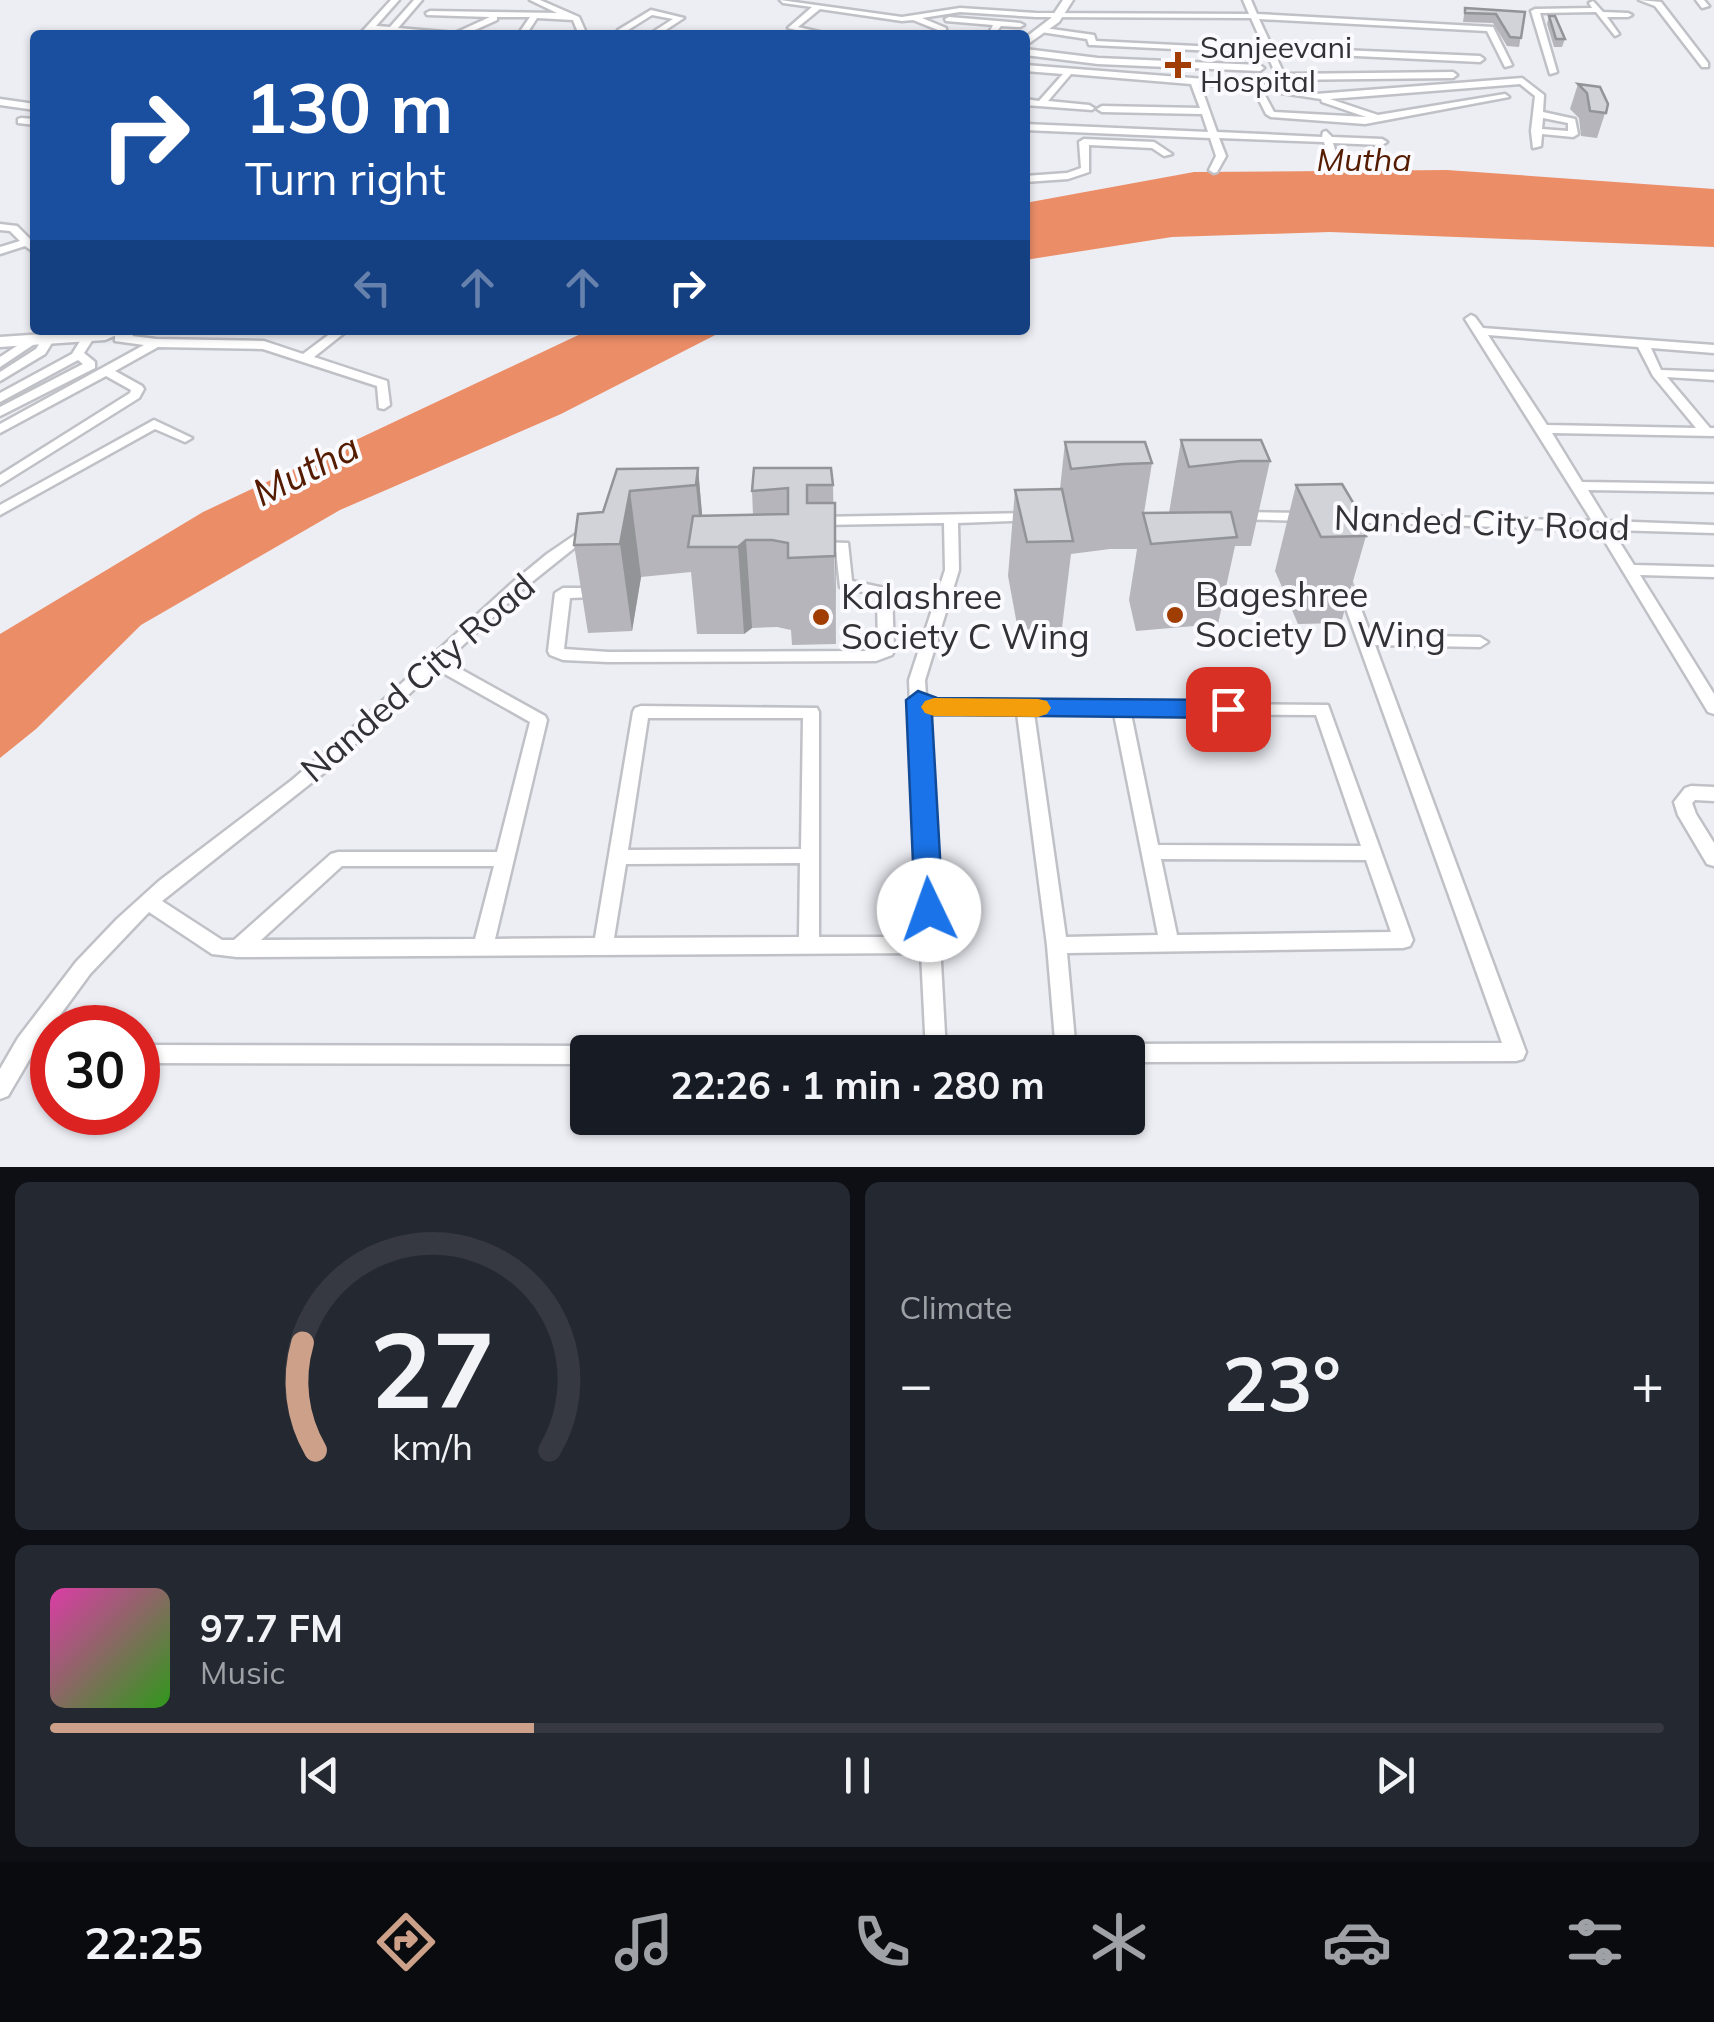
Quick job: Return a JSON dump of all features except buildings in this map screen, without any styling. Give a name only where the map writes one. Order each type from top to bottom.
[{"type":"main road","points":[[1030,40],[1062,9]]},
{"type":"main road","points":[[0,342],[44,336],[82,347],[109,335]]},
{"type":"street","points":[[369,30],[394,0]]},
{"type":"street","points":[[391,30],[418,0]]},
{"type":"street","points":[[418,29],[440,0]]},
{"type":"street","points":[[534,0],[570,16],[581,24],[582,30]]},
{"type":"street","points":[[1248,0],[1282,77],[1453,75]]},
{"type":"street","points":[[1591,0],[1615,34]]},
{"type":"street","points":[[1644,0],[1658,4],[1705,65]]},
{"type":"street","points":[[783,1],[917,19],[943,30]]},
{"type":"street","points":[[1554,72],[1535,13],[1550,4],[1628,16]]},
{"type":"street","points":[[802,30],[792,28],[818,6]]},
{"type":"street","points":[[917,19],[960,10],[1232,8]]},
{"type":"street","points":[[1062,9],[1490,29],[1508,66]]},
{"type":"street","points":[[1062,9],[1244,26]]},
{"type":"street","points":[[622,30],[652,12],[680,18],[660,30]]},
{"type":"street","points":[[430,13],[570,16]]},
{"type":"street","points":[[466,30],[497,16]]},
{"type":"street","points":[[524,30],[534,17]]},
{"type":"street","points":[[947,19],[1020,25]]},
{"type":"street","points":[[995,30],[998,24]]},
{"type":"street","points":[[372,28],[384,30]]},
{"type":"street","points":[[404,30],[424,30]]},
{"type":"street","points":[[1044,30],[1092,37],[1092,42],[1256,51]]},
{"type":"street","points":[[1186,30],[1192,48]]},
{"type":"street","points":[[1082,58],[1083,46]]},
{"type":"street","points":[[1272,49],[1480,59]]},
{"type":"street","points":[[1330,52],[1348,77]]},
{"type":"street","points":[[1030,53],[1260,68]]},
{"type":"street","points":[[1030,69],[1195,82],[1210,77],[1256,86],[1316,108],[1373,119],[1504,97]]},
{"type":"street","points":[[1042,104],[1068,73]]},
{"type":"street","points":[[1256,86],[1266,112],[1522,81],[1539,92],[1536,146]]},
{"type":"street","points":[[1195,82],[1221,156],[1214,170]]},
{"type":"street","points":[[0,102],[30,106]]},
{"type":"street","points":[[1030,103],[1089,108]]},
{"type":"street","points":[[1102,108],[1205,111]]},
{"type":"street","points":[[1316,108],[1371,114],[1373,119]]},
{"type":"street","points":[[1316,108],[1335,167]]},
{"type":"street","points":[[1536,131],[1572,134],[1572,121],[1538,114]]},
{"type":"street","points":[[21,121],[30,122]]},
{"type":"street","points":[[1030,126],[1382,142]]},
{"type":"street","points":[[1114,143],[1117,131]]},
{"type":"street","points":[[1030,178],[1082,173],[1089,167],[1082,143],[1154,145],[1167,154]]},
{"type":"street","points":[[0,227],[13,228],[30,245]]},
{"type":"street","points":[[0,251],[30,246]]},
{"type":"street","points":[[1714,350],[1475,325],[1628,570],[1706,682],[1714,708]]},
{"type":"street","points":[[126,335],[120,338],[156,343],[264,345],[384,384],[384,405]]},
{"type":"street","points":[[232,345],[239,335]]},
{"type":"street","points":[[306,357],[335,335]]},
{"type":"street","points":[[0,362],[44,336]]},
{"type":"street","points":[[0,377],[41,351],[44,336]]},
{"type":"street","points":[[0,429],[156,343]]},
{"type":"street","points":[[1643,344],[1657,373],[1710,432]]},
{"type":"street","points":[[0,386],[82,347]]},
{"type":"street","points":[[0,398],[82,347]]},
{"type":"street","points":[[0,412],[91,364],[82,347]]},
{"type":"street","points":[[0,481],[138,390],[106,370]]},
{"type":"street","points":[[1657,373],[1714,376]]},
{"type":"street","points":[[0,511],[154,424],[186,438]]},
{"type":"street","points":[[1543,429],[1710,432]]},
{"type":"street","points":[[1577,486],[1714,488]]},
{"type":"street","name":"Nanded City Road","points":[[1226,516],[1714,529]]},
{"type":"street","points":[[792,522],[1045,517]]},
{"type":"street","points":[[935,1035],[918,680],[952,570],[951,518]]},
{"type":"street","name":"Nanded City Road","points":[[0,1089],[25,1045],[78,975],[148,902],[321,766],[434,661],[585,532],[605,520]]},
{"type":"street","points":[[732,544],[733,524]]},
{"type":"street","points":[[732,544],[844,546],[845,584],[883,590],[886,651],[876,656],[608,656],[563,655],[553,646],[563,593],[608,594],[618,547],[732,544]]},
{"type":"street","points":[[1145,1053],[1516,1052],[1332,552]]},
{"type":"street","points":[[1628,570],[1714,572]]},
{"type":"street","points":[[1364,640],[1480,642]]},
{"type":"street","points":[[434,661],[539,720],[484,947]]},
{"type":"street","points":[[918,700],[934,707],[1322,709],[1403,940],[1057,945]]},
{"type":"street","points":[[1024,708],[1057,945],[1065,1035]]},
{"type":"street","points":[[1121,708],[1169,943]]},
{"type":"street","points":[[602,946],[640,712],[811,712],[810,945]]},
{"type":"street","points":[[1714,794],[1691,793],[1683,802],[1686,815],[1714,859]]},
{"type":"street","points":[[1150,852],[1373,853]]},
{"type":"street","points":[[617,857],[810,856]]},
{"type":"street","points":[[237,949],[338,860],[505,859]]},
{"type":"street","points":[[148,902],[219,948],[237,949],[931,944]]},
{"type":"street","points":[[25,1045],[30,1045]]},
{"type":"street","points":[[160,1054],[570,1055]]},
{"type":"water","points":[[1447,170],[1714,189],[1714,247],[1330,232],[1172,237],[1030,259],[1030,202],[1194,172]]},
{"type":"water","name":"Mutha","points":[[578,335],[715,335],[561,414],[340,510],[141,625],[36,729],[0,758],[0,634],[203,512]]},
{"type":"slow traffic","points":[[934,707],[1038,708]]},
{"type":"place","name":"Sanjeevani Hospital","points":[[1178,65]]},
{"type":"place","name":"Bageshree Society D Wing","points":[[1175,615]]},
{"type":"place","name":"Kalashree Society C Wing","points":[[821,617]]},
{"type":"route","points":[[929,910],[918,700],[934,707],[1228,709]]}]
